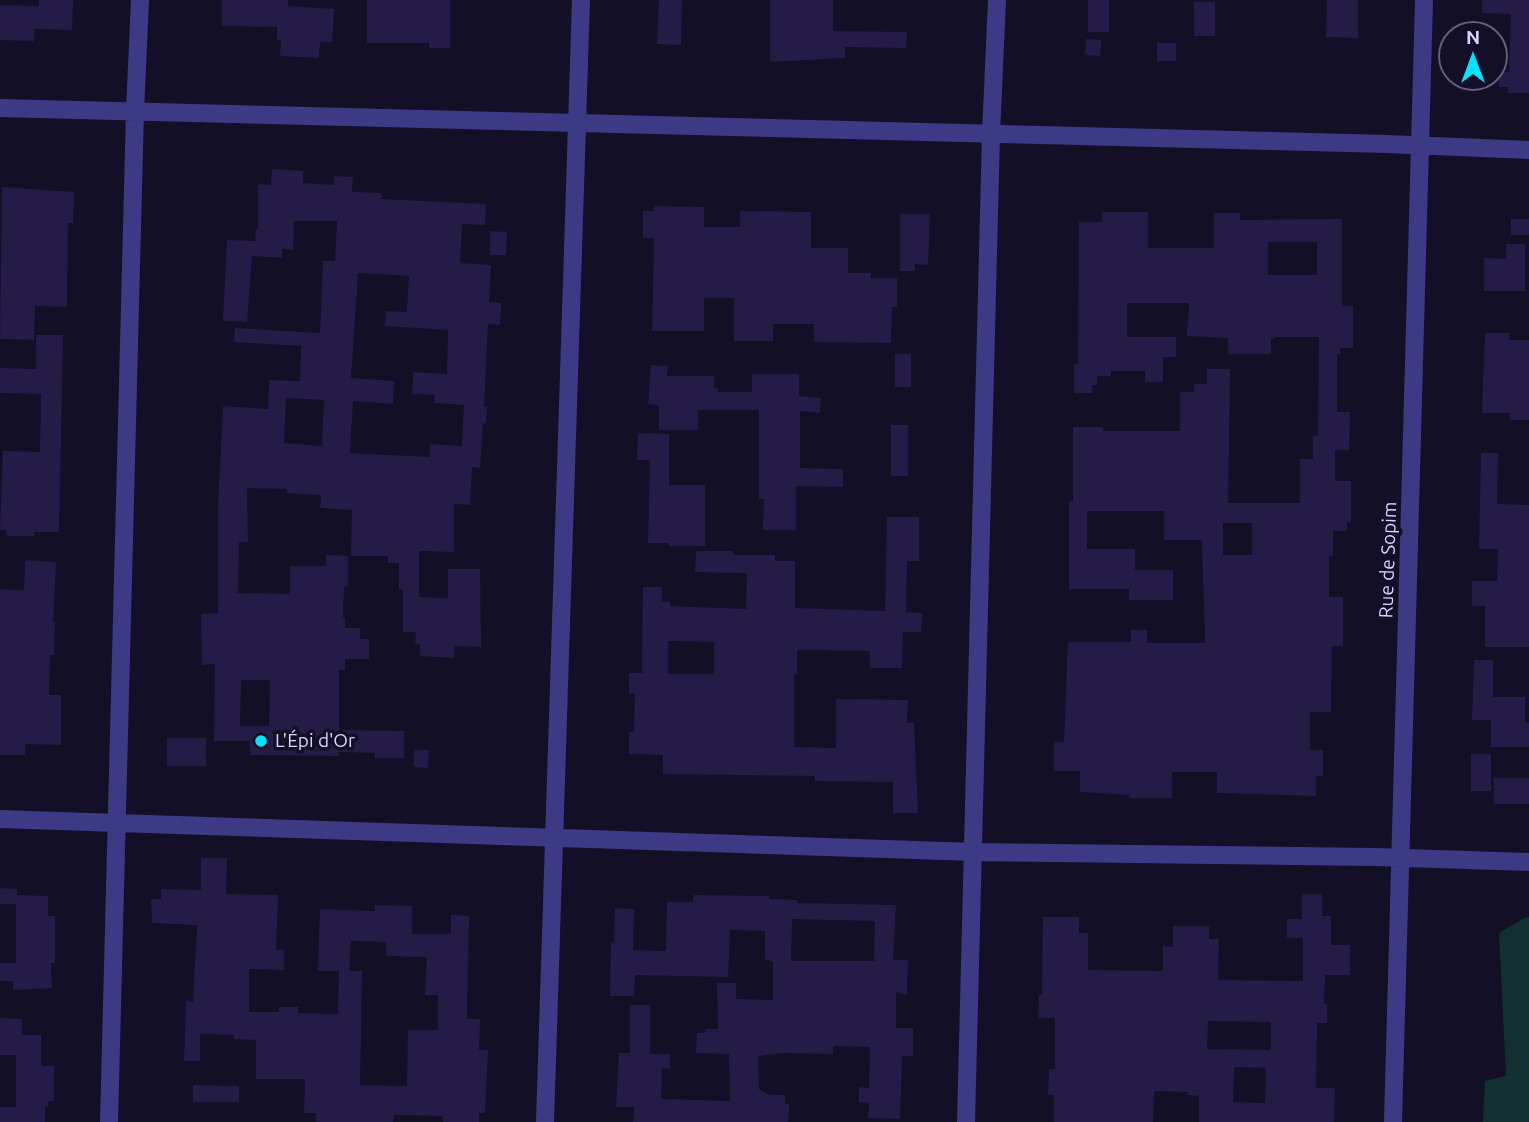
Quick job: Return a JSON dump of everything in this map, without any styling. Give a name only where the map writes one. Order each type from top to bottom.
[{"type":"street","points":[[109,1122],[140,0]]},
{"type":"street","points":[[545,1122],[581,0]]},
{"type":"street","points":[[966,1122],[991,134],[997,0]]},
{"type":"street","name":"Rue de Sopim","points":[[1393,1122],[1423,0]]},
{"type":"street","points":[[0,108],[1529,150]]},
{"type":"street","points":[[0,819],[974,852],[1529,862]]},
{"type":"green space","points":[[1529,917],[1529,1122],[1483,1122],[1485,1081],[1506,1076],[1499,933]]},
{"type":"building","points":[[39,0],[73,0],[72,30],[34,29],[34,41],[0,40],[0,5],[39,6]]},
{"type":"building","points":[[222,0],[288,0],[288,6],[334,9],[332,42],[320,42],[319,58],[280,56],[281,40],[277,40],[277,27],[222,26]]},
{"type":"building","points":[[367,0],[450,0],[450,48],[429,48],[429,43],[367,43]]},
{"type":"building","points":[[659,0],[682,0],[681,45],[657,44]]},
{"type":"building","points":[[770,0],[833,0],[833,31],[907,32],[906,48],[845,47],[845,58],[770,62]]},
{"type":"building","points":[[1088,0],[1109,0],[1109,32],[1088,32]]},
{"type":"building","points":[[1327,0],[1358,0],[1358,38],[1326,37]]},
{"type":"building","points":[[1482,0],[1529,0],[1529,93],[1508,93],[1511,14],[1482,13]]},
{"type":"building","points":[[1194,2],[1215,2],[1215,36],[1194,36]]},
{"type":"building","points":[[1086,39],[1101,40],[1100,56],[1085,55]]},
{"type":"building","points":[[1157,43],[1176,43],[1176,61],[1157,61]]},
{"type":"building","points":[[272,169],[303,171],[303,183],[334,185],[334,176],[353,177],[352,192],[382,193],[381,199],[486,204],[485,225],[462,224],[460,263],[491,265],[489,302],[501,303],[500,325],[488,324],[484,407],[487,407],[486,424],[483,423],[480,468],[472,467],[470,505],[454,504],[454,552],[419,551],[419,597],[448,598],[448,569],[480,569],[481,647],[455,646],[454,658],[420,656],[420,645],[415,644],[416,632],[403,632],[403,589],[399,589],[399,563],[388,563],[388,556],[351,556],[352,510],[320,508],[321,495],[287,493],[287,489],[247,488],[248,542],[239,542],[238,593],[290,594],[290,566],[326,566],[326,555],[348,556],[348,586],[344,586],[345,628],[360,628],[360,639],[369,639],[369,659],[345,659],[345,670],[339,670],[339,730],[404,731],[404,758],[375,758],[375,753],[339,752],[339,756],[250,755],[250,741],[214,741],[215,664],[202,665],[201,614],[218,613],[218,508],[223,406],[268,409],[269,380],[300,381],[301,346],[234,342],[235,328],[320,333],[323,261],[335,261],[337,221],[294,221],[293,250],[282,249],[282,258],[252,256],[247,322],[223,321],[227,240],[255,241],[258,229],[258,184],[271,185]],"holes":[[[358,273],[409,276],[407,312],[386,311],[385,326],[448,330],[447,374],[413,372],[412,394],[435,395],[434,403],[464,405],[462,446],[430,444],[430,457],[350,453],[353,401],[393,404],[394,381],[351,378]],[[286,398],[324,400],[322,446],[284,443]],[[241,680],[270,680],[269,726],[240,726]]]},
{"type":"building","points":[[2,187],[74,192],[73,223],[68,223],[67,307],[35,306],[34,340],[0,339]]},
{"type":"building","points":[[654,206],[704,207],[704,227],[740,227],[740,211],[811,212],[811,248],[848,248],[848,273],[871,273],[871,278],[897,278],[897,307],[892,307],[891,343],[814,342],[814,324],[773,324],[773,341],[734,341],[734,298],[704,298],[704,331],[652,331],[654,238],[643,238],[643,211],[654,211]]},
{"type":"building","points":[[1102,212],[1148,212],[1148,248],[1214,248],[1214,213],[1240,213],[1240,220],[1342,219],[1342,306],[1353,306],[1353,348],[1340,348],[1340,354],[1337,354],[1337,412],[1350,412],[1349,450],[1335,450],[1335,481],[1351,481],[1351,522],[1347,522],[1347,531],[1333,531],[1333,556],[1329,556],[1329,597],[1343,597],[1343,646],[1332,646],[1331,712],[1310,712],[1310,750],[1323,750],[1323,776],[1316,776],[1316,796],[1217,793],[1217,772],[1172,772],[1172,798],[1130,798],[1130,795],[1080,792],[1080,771],[1054,771],[1054,742],[1064,742],[1068,642],[1131,642],[1131,630],[1147,630],[1147,643],[1205,643],[1202,540],[1164,540],[1164,511],[1087,511],[1087,549],[1135,549],[1135,570],[1173,570],[1173,600],[1129,600],[1129,589],[1069,589],[1069,501],[1073,501],[1073,427],[1103,427],[1103,431],[1180,431],[1180,392],[1194,392],[1194,384],[1207,384],[1207,369],[1230,369],[1228,503],[1300,503],[1300,459],[1313,459],[1313,436],[1318,436],[1319,337],[1274,337],[1271,339],[1271,354],[1228,354],[1228,338],[1187,336],[1189,303],[1127,303],[1127,337],[1176,337],[1176,357],[1163,357],[1163,382],[1145,382],[1145,371],[1111,371],[1111,376],[1097,376],[1097,385],[1092,385],[1092,393],[1074,393],[1074,364],[1078,364],[1079,222],[1102,222]],"holes":[[[1268,242],[1317,242],[1317,275],[1268,275]],[[1223,523],[1252,523],[1252,555],[1223,555]]]},
{"type":"building","points":[[900,214],[930,214],[928,265],[915,264],[915,271],[900,271]]},
{"type":"building","points":[[1511,219],[1529,219],[1529,235],[1511,235]]},
{"type":"building","points":[[490,231],[507,232],[506,255],[490,255]]},
{"type":"building","points":[[1506,244],[1525,244],[1525,291],[1484,291],[1484,258],[1506,259]]},
{"type":"building","points":[[1485,333],[1509,333],[1509,340],[1529,340],[1529,420],[1510,420],[1510,413],[1482,413]]},
{"type":"building","points":[[36,335],[63,335],[59,532],[7,536],[6,530],[0,530],[3,451],[40,452],[41,394],[0,393],[0,368],[36,369]]},
{"type":"building","points":[[895,354],[911,354],[911,387],[895,387]]},
{"type":"building","points":[[651,365],[668,366],[667,376],[714,376],[714,388],[718,388],[718,392],[752,392],[752,374],[799,374],[799,396],[821,398],[820,413],[800,411],[800,468],[843,469],[843,487],[796,486],[796,530],[763,530],[764,499],[759,499],[759,410],[698,410],[698,430],[659,430],[659,405],[648,404]]},
{"type":"building","points":[[891,425],[908,425],[908,476],[891,476]]},
{"type":"building","points":[[638,433],[669,434],[669,485],[705,485],[705,546],[648,543],[650,460],[637,460]]},
{"type":"building","points":[[1481,453],[1498,453],[1497,504],[1529,505],[1529,647],[1485,647],[1485,606],[1472,606],[1472,581],[1497,581],[1498,549],[1479,549]]},
{"type":"building","points":[[887,517],[919,517],[919,561],[907,561],[906,612],[922,613],[921,632],[903,632],[902,668],[870,668],[870,651],[797,650],[797,674],[794,674],[794,747],[836,748],[836,699],[908,700],[907,723],[914,723],[918,813],[893,813],[893,782],[815,781],[815,776],[663,774],[663,755],[629,754],[629,732],[634,732],[635,693],[629,693],[629,673],[642,673],[643,587],[662,587],[662,601],[670,602],[670,606],[746,609],[747,573],[695,572],[696,551],[733,551],[733,555],[775,555],[775,561],[795,561],[795,608],[885,611]],"holes":[[[668,641],[714,642],[714,674],[668,674]]]},
{"type":"building","points":[[25,560],[56,562],[54,655],[50,655],[49,695],[61,695],[61,745],[25,744],[25,755],[0,755],[0,589],[24,590]]},
{"type":"building","points":[[1474,660],[1493,660],[1493,697],[1525,697],[1529,747],[1491,747],[1491,720],[1472,720]]},
{"type":"building","points":[[167,738],[206,738],[206,766],[167,766]]},
{"type":"building","points":[[414,750],[429,750],[428,768],[414,767]]},
{"type":"building","points":[[1471,754],[1491,754],[1491,791],[1471,791]]},
{"type":"building","points":[[1494,778],[1529,778],[1529,804],[1494,804]]},
{"type":"building","points":[[201,858],[227,858],[226,894],[278,895],[276,950],[284,950],[284,970],[249,969],[249,1012],[279,1012],[279,1007],[298,1007],[298,1013],[338,1014],[339,971],[318,971],[320,909],[375,911],[375,905],[412,906],[412,934],[451,934],[451,915],[469,916],[467,1019],[480,1019],[479,1050],[488,1050],[485,1113],[479,1113],[479,1122],[443,1122],[443,1116],[394,1115],[393,1122],[316,1122],[316,1113],[304,1113],[305,1079],[256,1079],[256,1040],[234,1039],[234,1035],[200,1034],[200,1061],[184,1061],[186,1001],[193,1002],[197,925],[152,923],[151,899],[161,899],[161,889],[201,890]],"holes":[[[351,941],[386,942],[386,956],[427,957],[425,995],[438,995],[438,1030],[408,1030],[407,1086],[360,1085],[362,971],[349,971]]]},
{"type":"building","points":[[0,888],[17,889],[17,895],[48,896],[48,916],[55,916],[52,988],[13,990],[13,981],[0,981],[0,963],[16,963],[16,904],[0,904]]},
{"type":"building","points":[[1302,894],[1322,894],[1322,916],[1331,916],[1331,945],[1350,945],[1350,975],[1325,975],[1324,1004],[1327,1004],[1327,1023],[1317,1023],[1316,1088],[1335,1088],[1334,1122],[1199,1122],[1199,1096],[1188,1095],[1188,1092],[1154,1091],[1153,1122],[1054,1122],[1054,1095],[1048,1095],[1049,1069],[1055,1069],[1055,1018],[1038,1018],[1039,995],[1042,995],[1043,917],[1079,917],[1079,933],[1088,933],[1088,970],[1163,971],[1163,946],[1173,947],[1173,926],[1209,926],[1209,939],[1219,939],[1218,980],[1303,981],[1303,938],[1287,938],[1287,919],[1302,919]],"holes":[[[1208,1021],[1271,1022],[1271,1050],[1207,1049]],[[1234,1067],[1266,1068],[1265,1103],[1233,1102]]]},
{"type":"building","points":[[693,895],[769,896],[769,899],[797,900],[797,903],[896,905],[893,960],[908,960],[907,995],[896,992],[896,1028],[913,1028],[913,1056],[902,1056],[900,1119],[868,1118],[869,1103],[859,1102],[859,1087],[869,1088],[870,1047],[833,1046],[833,1054],[785,1053],[758,1056],[759,1089],[770,1095],[785,1095],[785,1104],[789,1104],[788,1122],[633,1122],[634,1107],[616,1107],[619,1053],[630,1053],[630,1005],[650,1005],[650,1054],[670,1054],[670,1069],[662,1068],[661,1099],[730,1101],[729,1054],[696,1053],[697,1033],[705,1033],[706,1029],[718,1029],[717,983],[736,983],[736,999],[773,1000],[773,962],[765,959],[765,931],[730,930],[728,977],[635,975],[634,996],[610,996],[615,908],[634,909],[633,950],[666,951],[667,902],[693,902]],"holes":[[[792,919],[875,921],[874,961],[791,961]]]},
{"type":"building","points":[[0,1018],[22,1019],[22,1035],[41,1035],[41,1066],[54,1066],[54,1101],[48,1101],[48,1106],[45,1106],[45,1122],[0,1122],[0,1107],[16,1107],[16,1055],[0,1055]]},
{"type":"building","points":[[193,1085],[239,1086],[239,1102],[193,1102]]},
{"type":"place","name":"L'Épi d'Or","points":[[261,741]]}]
